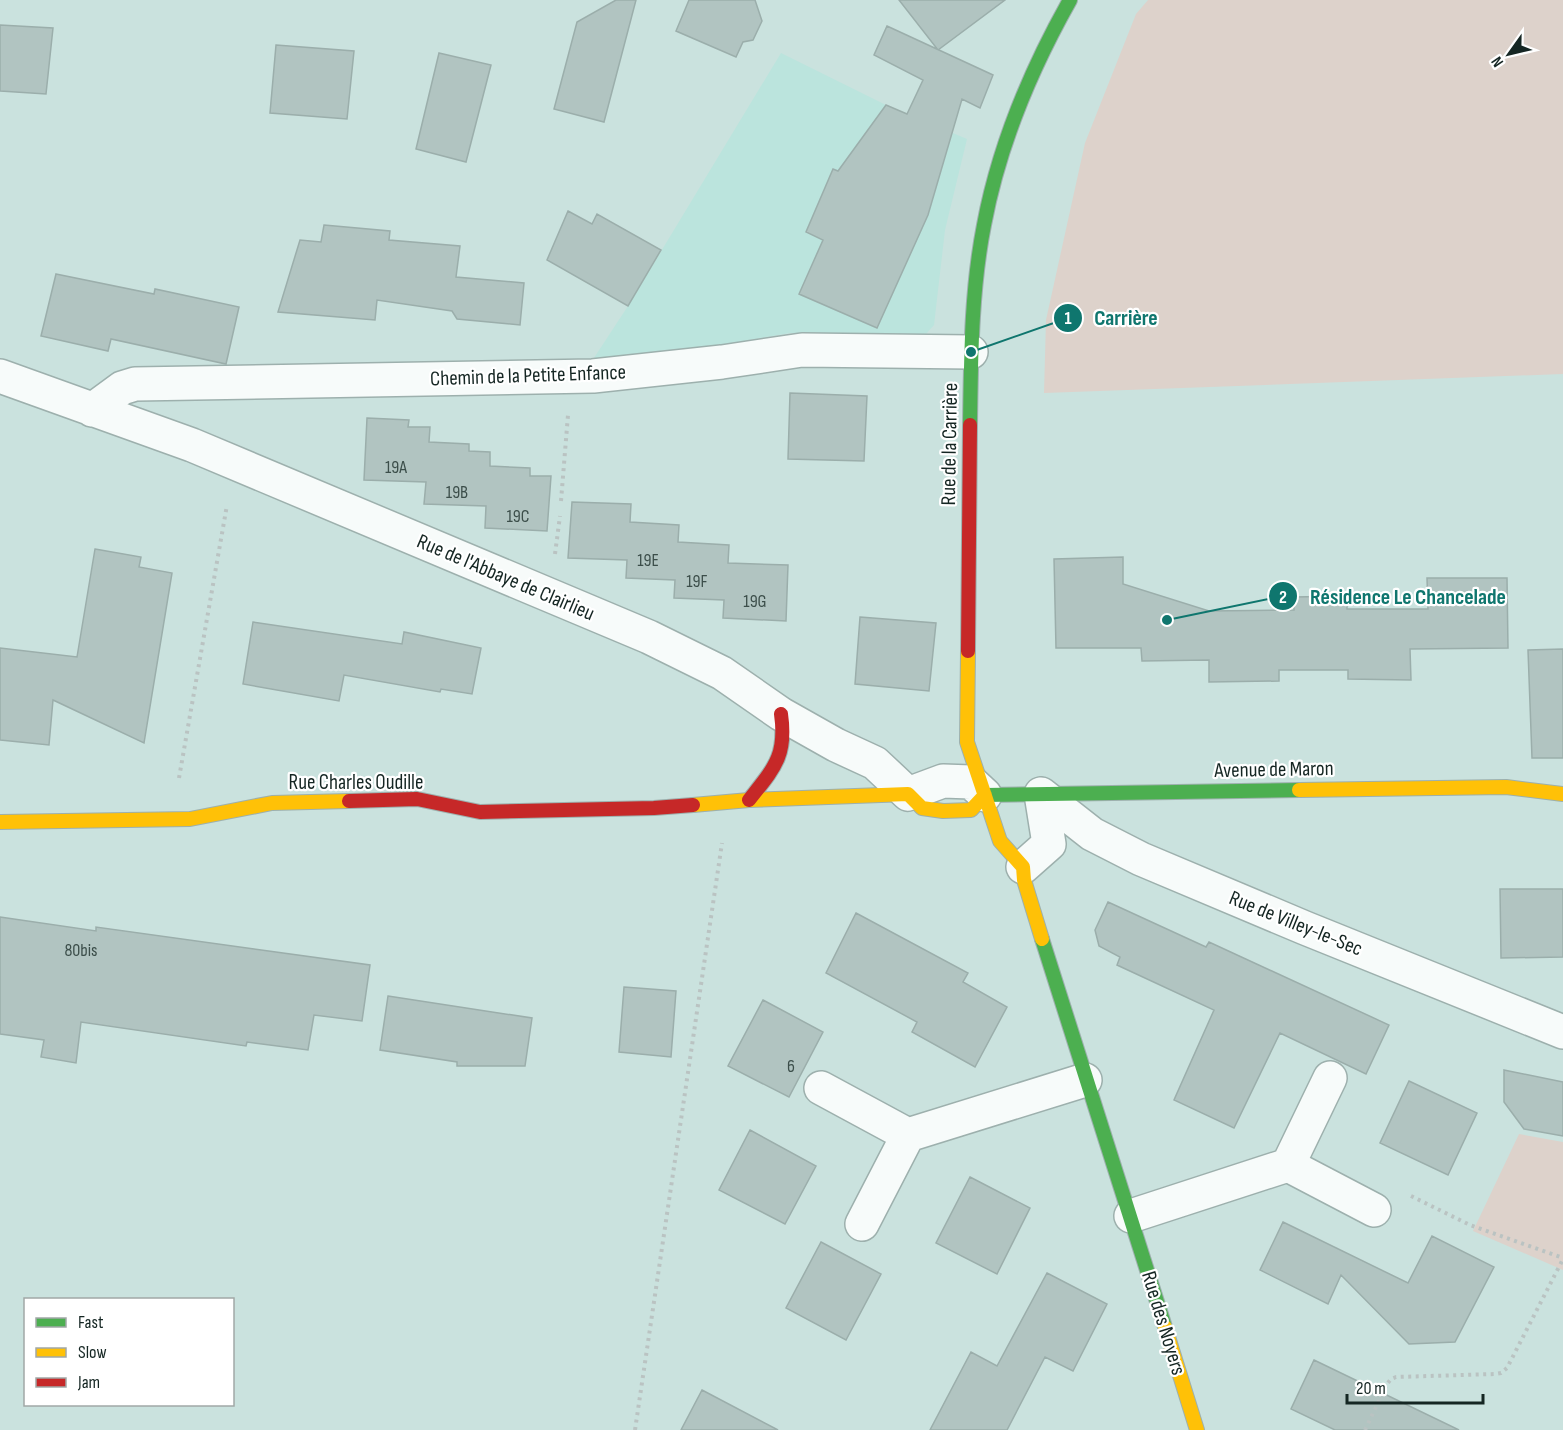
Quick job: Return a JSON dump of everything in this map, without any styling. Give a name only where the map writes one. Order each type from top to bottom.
[{"type":"street","name":"Rue de la Carrière","points":[[985,795],[967,742],[971,352],[975,288],[984,225],[998,166],[1018,106],[1046,44],[1070,0]]},
{"type":"street","name":"Chemin de la Petite Enfance","points":[[93,410],[123,388],[135,384],[593,376],[722,362],[802,350],[971,352]]},
{"type":"street","name":"Rue de l'Abbaye de Clairlieu","points":[[0,376],[192,445],[650,636],[722,673],[781,714],[836,745],[875,763],[908,794]]},
{"type":"street","points":[[748,800],[781,756],[784,735],[781,714]]},
{"type":"street","points":[[908,794],[943,781],[971,782],[985,795]]},
{"type":"street","name":"Avenue de Maron","points":[[985,795],[1506,787],[1563,794]]},
{"type":"street","name":"Rue Charles Oudille","points":[[0,822],[190,819],[272,803],[294,802],[417,799],[480,812],[654,808],[729,801],[908,794]]},
{"type":"street","points":[[1023,867],[1049,844],[1041,794]]},
{"type":"street","name":"Rue de Villey-le-Sec","points":[[1041,794],[1092,834],[1141,859],[1563,1032]]},
{"type":"street","name":"Rue des Noyers","points":[[985,795],[1000,841],[1023,867],[1024,880],[1085,1080],[1131,1216],[1197,1430]]},
{"type":"street","points":[[1288,1166],[1330,1078]]},
{"type":"street","points":[[862,1224],[908,1135],[1085,1080]]},
{"type":"street","points":[[822,1088],[908,1135]]},
{"type":"street","points":[[1131,1216],[1288,1166],[1374,1210]]},
{"type":"path","points":[[561,501],[571,376]]},
{"type":"path","points":[[171,820],[234,463]]},
{"type":"path","points":[[635,1430],[729,801]]},
{"type":"path","points":[[1365,1430],[1387,1384],[1396,1377],[1495,1374],[1507,1368],[1563,1258],[1470,1225],[1388,1185],[1374,1210]]},
{"type":"shaded area","points":[[1148,0],[1563,0],[1563,374],[1044,393],[1046,320],[1085,143],[1136,14]]},
{"type":"shaded area","points":[[781,53],[886,105],[967,139],[945,230],[934,325],[925,335],[790,333],[686,351],[590,364],[628,306]]},
{"type":"shaded area","points":[[1519,1134],[1563,1142],[1563,1270],[1473,1231]]},
{"type":"building","points":[[616,0],[636,0],[604,122],[554,109],[577,22]]},
{"type":"building","points":[[689,0],[755,0],[762,21],[753,40],[743,42],[736,57],[676,31]]},
{"type":"building","points":[[899,0],[1005,0],[938,50]]},
{"type":"building","points":[[0,25],[53,28],[46,94],[0,91]]},
{"type":"building","points":[[887,26],[993,75],[980,108],[962,99],[928,215],[877,328],[799,294],[823,240],[806,232],[833,169],[838,171],[886,105],[907,114],[923,80],[874,55]]},
{"type":"building","points":[[276,45],[354,51],[347,119],[270,113]]},
{"type":"building","points":[[439,53],[491,65],[466,162],[416,149]]},
{"type":"building","points":[[568,211],[592,224],[597,214],[661,250],[628,306],[547,260]]},
{"type":"building","points":[[324,225],[390,231],[389,240],[460,246],[456,277],[524,283],[520,325],[457,319],[452,311],[377,300],[375,320],[278,312],[300,240],[321,242]]},
{"type":"building","points":[[56,274],[154,294],[155,289],[239,307],[226,364],[111,339],[108,351],[41,336]]},
{"type":"building","points":[[790,393],[867,396],[864,461],[788,459]]},
{"type":"building","points":[[367,418],[409,420],[408,427],[430,427],[429,442],[469,444],[469,451],[490,452],[490,466],[530,468],[530,476],[551,476],[547,531],[485,528],[486,506],[424,504],[426,482],[364,480]]},
{"type":"building","points":[[572,502],[631,504],[630,522],[679,525],[678,542],[729,545],[728,563],[788,565],[786,621],[723,618],[724,600],[674,598],[675,580],[626,578],[627,560],[568,558]]},
{"type":"building","points":[[95,549],[141,557],[139,567],[172,573],[144,743],[53,700],[49,745],[0,740],[0,648],[77,657]]},
{"type":"building","points":[[1123,557],[1123,584],[1209,611],[1294,610],[1294,597],[1347,596],[1347,609],[1428,609],[1427,578],[1507,578],[1508,648],[1410,649],[1411,680],[1348,679],[1348,670],[1279,670],[1279,681],[1209,682],[1209,660],[1142,661],[1141,648],[1056,648],[1054,559]]},
{"type":"building","points":[[860,617],[936,623],[929,691],[855,684]]},
{"type":"building","points":[[253,622],[402,644],[404,632],[481,648],[472,694],[441,689],[440,692],[344,675],[339,701],[243,684]]},
{"type":"building","points":[[1563,649],[1563,758],[1532,758],[1528,650]]},
{"type":"building","points":[[1500,889],[1563,889],[1563,957],[1501,958]]},
{"type":"building","points":[[1108,902],[1206,947],[1209,942],[1389,1025],[1366,1074],[1280,1033],[1234,1128],[1174,1100],[1214,1010],[1117,965],[1120,957],[1099,946],[1095,930]]},
{"type":"building","points":[[856,913],[968,973],[963,982],[1007,1007],[975,1067],[912,1032],[917,1022],[826,973]]},
{"type":"building","points":[[0,917],[96,931],[96,927],[370,965],[362,1021],[314,1015],[308,1050],[247,1042],[246,1046],[81,1022],[76,1063],[41,1057],[44,1040],[0,1034]]},
{"type":"building","points":[[624,987],[676,991],[671,1057],[619,1052]]},
{"type":"building","points":[[388,996],[532,1018],[525,1066],[457,1066],[457,1062],[380,1050]]},
{"type":"building","points":[[763,1000],[823,1032],[789,1097],[728,1066]]},
{"type":"building","points":[[1504,1070],[1563,1082],[1563,1136],[1524,1129],[1504,1102]]},
{"type":"building","points":[[1409,1081],[1477,1113],[1448,1175],[1380,1143]]},
{"type":"building","points":[[750,1130],[816,1166],[785,1224],[719,1190]]},
{"type":"building","points":[[970,1177],[1030,1208],[997,1274],[936,1243]]},
{"type":"building","points":[[1283,1222],[1408,1283],[1432,1236],[1494,1267],[1455,1342],[1409,1344],[1341,1275],[1328,1304],[1260,1270]]},
{"type":"building","points":[[821,1242],[881,1274],[846,1340],[786,1308]]},
{"type":"building","points":[[1047,1273],[1107,1304],[1073,1371],[1045,1357],[1007,1430],[930,1430],[971,1352],[997,1366]]},
{"type":"building","points":[[1314,1360],[1459,1430],[1335,1430],[1291,1409]]},
{"type":"building","points":[[702,1390],[778,1430],[681,1430]]},
{"type":"traffic: fast","points":[[970,425],[974,300],[990,195],[1007,137],[1029,81],[1070,0]]},
{"type":"traffic: fast","points":[[985,795],[1299,790]]},
{"type":"traffic: fast","points":[[1042,939],[1165,1327]]},
{"type":"traffic: slow","points":[[968,651],[967,742],[1000,841],[1023,867],[1024,880],[1042,939]]},
{"type":"traffic: slow","points":[[1299,790],[1506,787],[1563,794]]},
{"type":"traffic: slow","points":[[693,805],[749,800],[908,794],[922,808],[943,811],[971,810],[985,795]]},
{"type":"traffic: slow","points":[[0,822],[190,819],[272,803],[349,801]]},
{"type":"traffic: slow","points":[[1165,1327],[1197,1430]]},
{"type":"traffic: jam","points":[[968,651],[970,425]]},
{"type":"traffic: jam","points":[[749,800],[777,761],[782,741],[781,714]]},
{"type":"traffic: jam","points":[[349,801],[417,799],[480,812],[693,805]]},
{"type":"place","name":"Carrière","points":[[971,352]]},
{"type":"place","name":"Résidence Le Chancelade","points":[[1167,620]]}]
